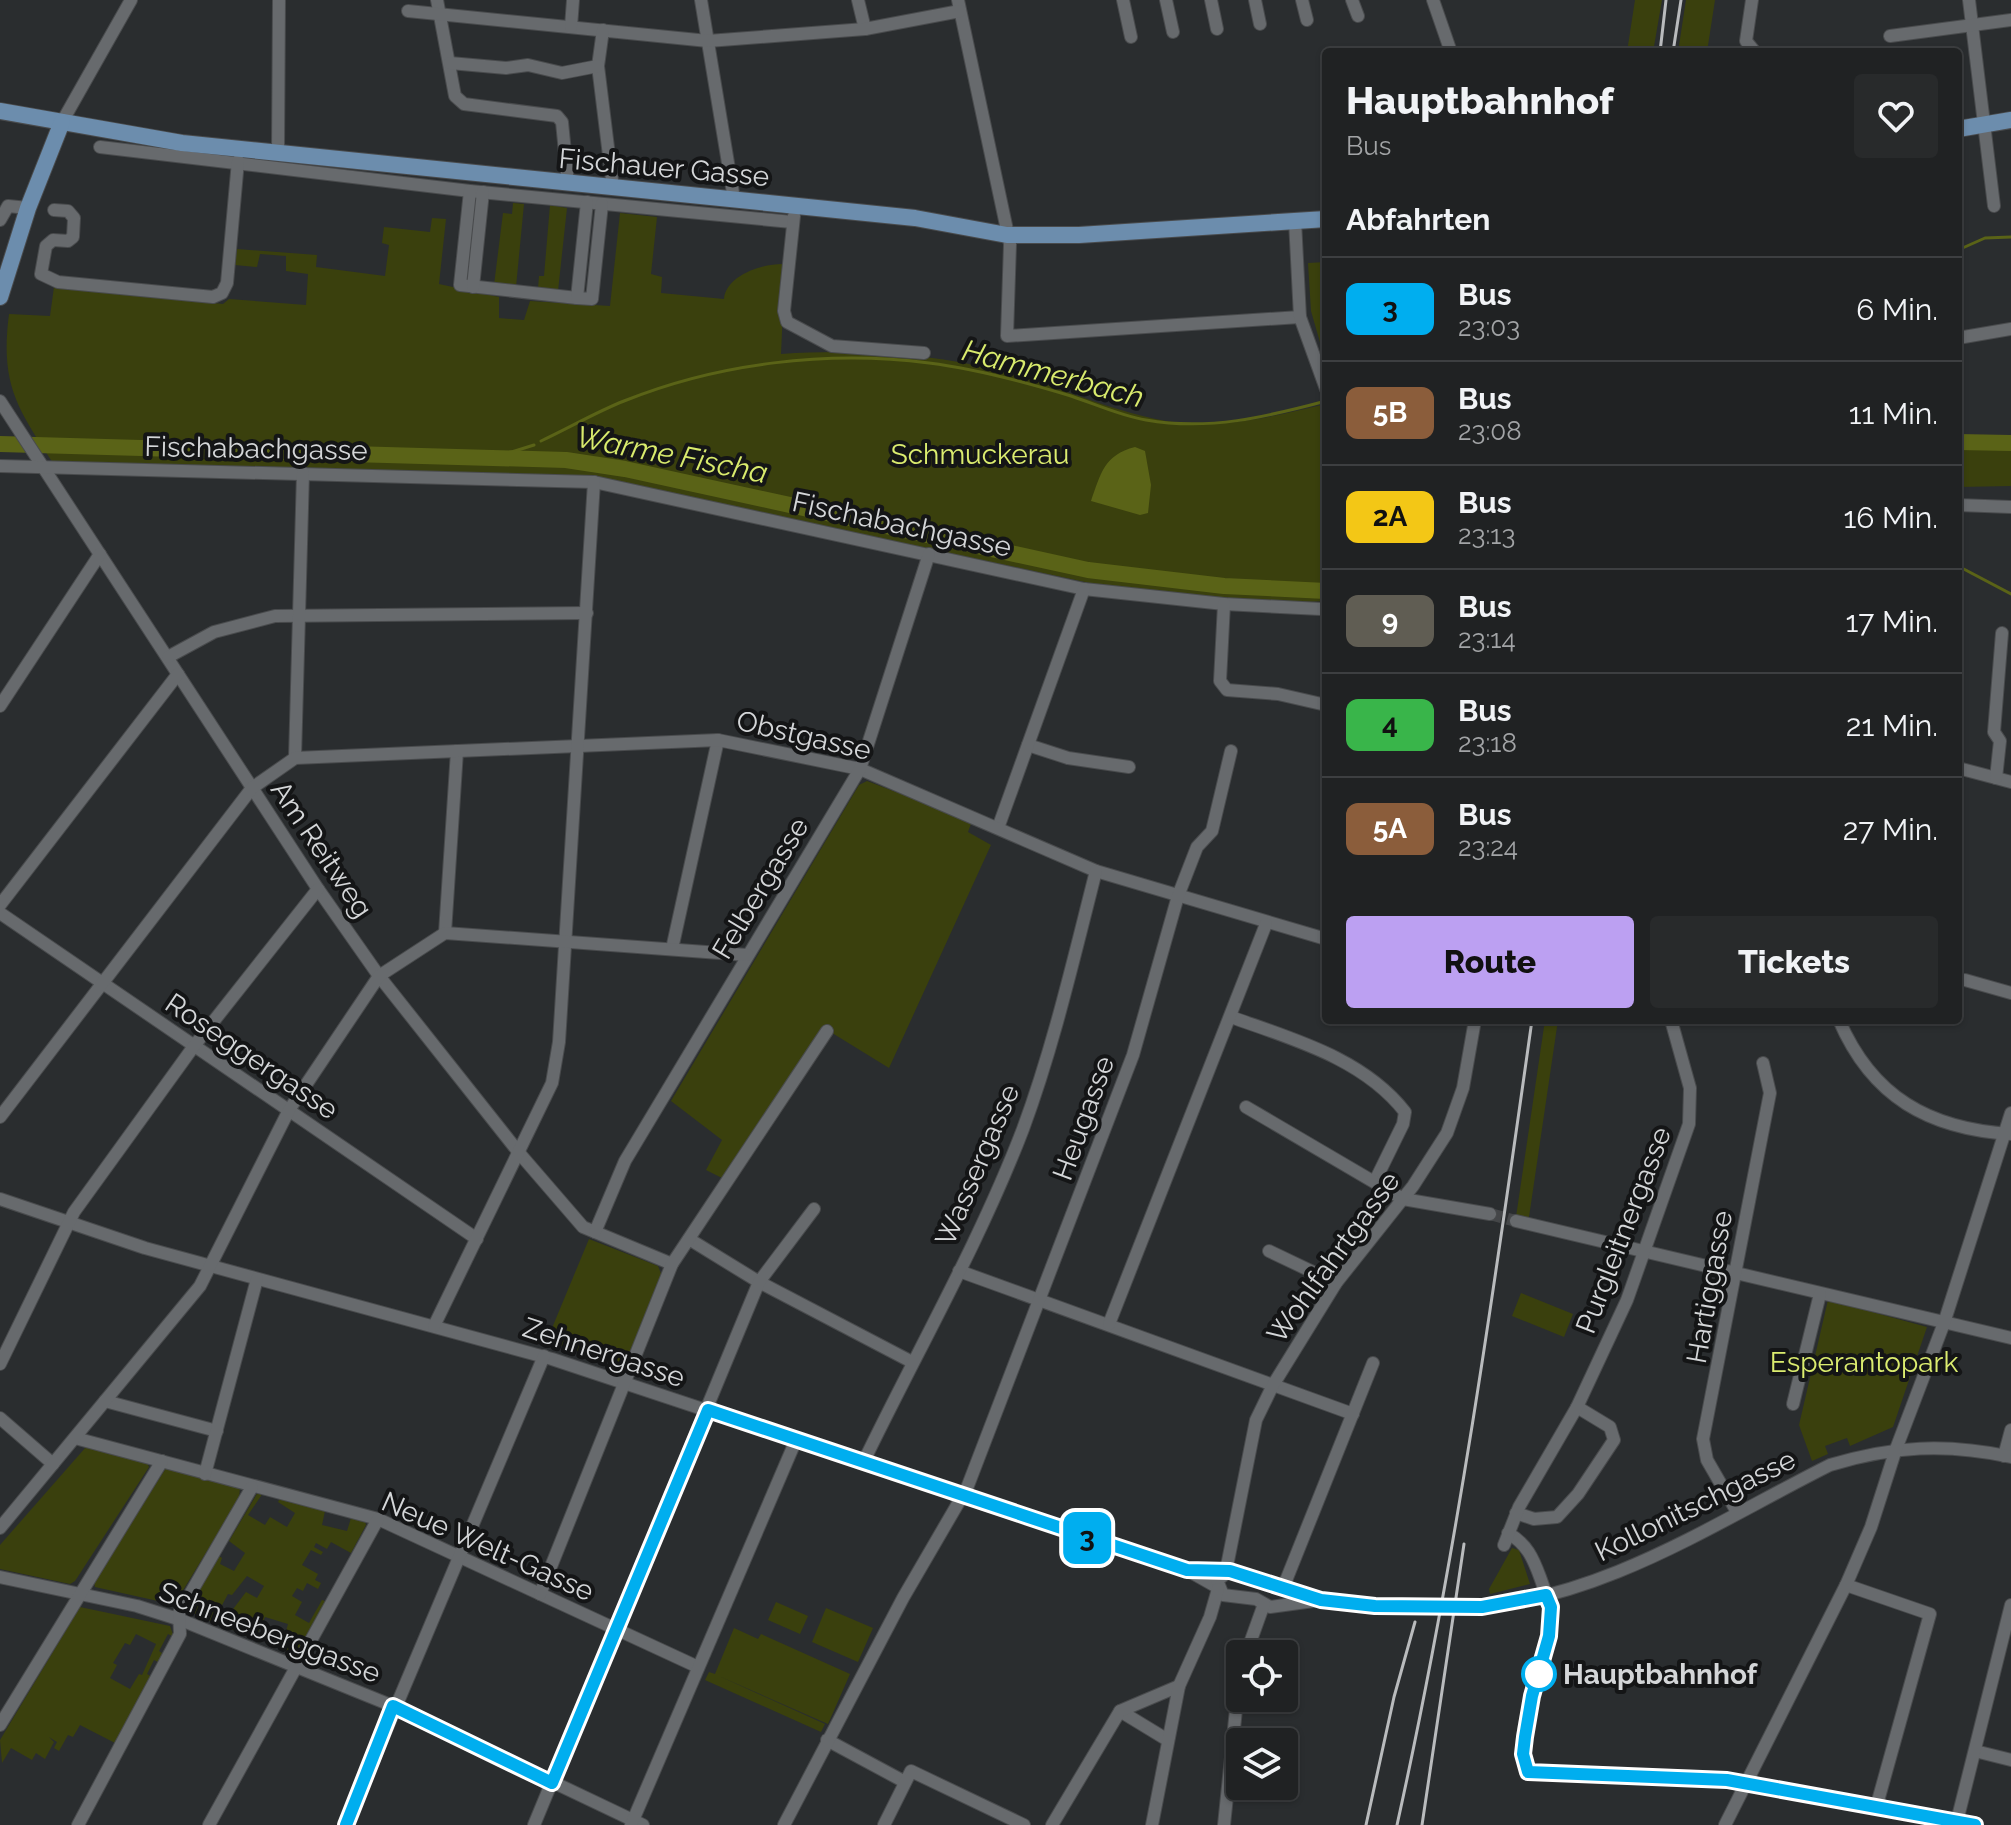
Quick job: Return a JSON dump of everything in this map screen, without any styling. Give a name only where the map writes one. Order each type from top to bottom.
[{"type":"main road","name":"Fischauer Gasse","points":[[0,111],[239,158],[278,153],[915,218],[1007,235],[1079,235],[1322,219]]},
{"type":"main road","points":[[1962,128],[2011,120]]},
{"type":"main road","points":[[0,297],[28,208],[62,122]]},
{"type":"main road","points":[[0,266],[17,219],[28,208]]},
{"type":"street","points":[[62,122],[131,0]]},
{"type":"street","points":[[278,153],[279,0]]},
{"type":"street","points":[[437,0],[455,96],[464,104],[557,116],[562,122],[568,183]]},
{"type":"street","points":[[571,27],[573,0]]},
{"type":"street","points":[[701,0],[734,199]]},
{"type":"street","points":[[858,0],[865,29]]},
{"type":"street","points":[[1123,0],[1131,37]]},
{"type":"street","points":[[1166,0],[1173,32]]},
{"type":"street","points":[[1211,0],[1217,29]]},
{"type":"street","points":[[1255,0],[1260,24]]},
{"type":"street","points":[[1302,0],[1307,20]]},
{"type":"street","points":[[1352,0],[1358,16]]},
{"type":"street","points":[[1433,0],[1450,48]]},
{"type":"street","points":[[1752,0],[1746,41],[1752,48]]},
{"type":"street","points":[[1969,0],[1994,206]]},
{"type":"street","points":[[408,11],[708,41],[865,29],[959,5],[1010,244],[1007,336],[1300,317]]},
{"type":"street","points":[[1890,36],[2011,20]]},
{"type":"street","points":[[603,30],[598,66],[613,188]]},
{"type":"street","points":[[450,63],[506,68],[528,65],[562,73],[598,66]]},
{"type":"street","points":[[100,147],[239,158],[477,191],[792,222]]},
{"type":"street","points":[[54,210],[68,211],[74,218],[73,237],[68,241],[53,240],[46,246],[41,274],[58,282],[213,297],[222,293],[227,283],[239,158]]},
{"type":"street","points":[[477,191],[460,285],[577,298],[592,299],[602,204]]},
{"type":"street","points":[[577,298],[587,202]]},
{"type":"street","points":[[0,220],[8,206],[28,208]]},
{"type":"street","points":[[798,206],[792,222],[784,311],[787,322],[800,332],[832,346],[924,353]]},
{"type":"street","points":[[1295,221],[1300,317],[1322,378]]},
{"type":"street","points":[[1962,337],[2011,329]]},
{"type":"street","name":"Am Reitweg","points":[[0,401],[318,889],[379,976],[520,1154],[583,1227],[672,1264]]},
{"type":"street","points":[[0,466],[42,468]]},
{"type":"street","name":"Fischabachgasse","points":[[42,468],[594,482],[1084,589],[1224,604],[1321,609]]},
{"type":"street","points":[[0,1117],[252,788],[295,758],[303,473]]},
{"type":"street","points":[[434,1326],[552,1083],[559,1042],[594,482]]},
{"type":"street","points":[[1962,505],[2011,507]]},
{"type":"street","points":[[0,706],[100,554]]},
{"type":"street","name":"Felbergasse","points":[[595,1232],[625,1161],[860,769],[929,554]]},
{"type":"street","points":[[998,828],[1084,589]]},
{"type":"street","points":[[1224,604],[1220,681],[1227,690],[1278,694],[1322,704]]},
{"type":"street","points":[[168,657],[190,643],[243,622],[301,614],[587,613]]},
{"type":"street","points":[[1996,778],[2000,741],[1994,732],[2002,633]]},
{"type":"street","points":[[0,905],[178,674]]},
{"type":"street","points":[[672,949],[718,740]]},
{"type":"street","name":"Obstgasse","points":[[295,758],[718,740],[860,769],[1096,871],[1266,924],[1322,938]]},
{"type":"street","points":[[1028,745],[1068,758],[1129,767]]},
{"type":"street","points":[[445,933],[457,751]]},
{"type":"street","name":"Heugasse","points":[[784,1825],[827,1740],[967,1488],[1133,1055],[1178,896],[1197,847],[1212,831],[1231,751]]},
{"type":"street","points":[[1962,769],[2011,782]]},
{"type":"street","name":"Wassergasse","points":[[863,1463],[959,1271],[1023,1128],[1055,1030],[1096,871]]},
{"type":"street","points":[[0,1364],[68,1223],[194,1046],[318,889]]},
{"type":"street","name":"Roseggergasse","points":[[0,913],[477,1239]]},
{"type":"street","points":[[1109,1324],[1266,924]]},
{"type":"street","points":[[0,1528],[200,1286],[289,1110],[379,976],[445,933],[747,955]]},
{"type":"street","points":[[1965,980],[2011,993]]},
{"type":"street","points":[[1231,1017],[1332,1054],[1392,1095],[1405,1112],[1403,1124],[1375,1181]]},
{"type":"street","name":"Wohlfahrtgasse","points":[[1152,1825],[1166,1739],[1179,1686],[1220,1591],[1250,1439],[1273,1385],[1336,1283],[1428,1165],[1455,1114],[1470,1062],[1475,1024]]},
{"type":"street","name":"Purgleitnergasse","points":[[1672,1024],[1690,1088],[1689,1124],[1627,1300],[1577,1407],[1516,1513],[1506,1539],[1529,1552],[1551,1607],[1549,1636],[1532,1696],[1524,1766],[1528,1772],[1537,1775],[1609,1774],[1745,1783]]},
{"type":"street","points":[[1841,1024],[1873,1076],[1903,1104],[1932,1118],[2008,1134]]},
{"type":"street","points":[[540,1594],[672,1264],[827,1031]]},
{"type":"street","name":"Hartiggasse","points":[[1737,1512],[1703,1450],[1770,1093],[1763,1063]]},
{"type":"street","points":[[1246,1107],[1403,1199],[1490,1214]]},
{"type":"street","points":[[1725,1825],[1846,1585],[1882,1501],[1896,1449],[1944,1323],[2008,1134],[2011,1113]]},
{"type":"street","name":"Zehnergasse","points":[[0,1199],[210,1266],[544,1356],[626,1382],[960,1497],[1187,1570],[1220,1591],[1274,1606]]},
{"type":"street","points":[[534,1825],[759,1282],[814,1209]]},
{"type":"street","points":[[1516,1221],[2011,1338]]},
{"type":"street","points":[[689,1239],[759,1282],[912,1362]]},
{"type":"street","points":[[1269,1251],[1336,1283]]},
{"type":"street","points":[[959,1271],[1042,1298],[1353,1414]]},
{"type":"street","points":[[205,1474],[257,1279]]},
{"type":"street","points":[[1793,1404],[1820,1294]]},
{"type":"street","points":[[346,1825],[393,1706],[544,1356]]},
{"type":"street","points":[[1252,1640],[1284,1589],[1373,1363]]},
{"type":"street","points":[[105,1401],[217,1431]]},
{"type":"street","points":[[1516,1513],[1534,1519],[1557,1517],[1578,1494],[1614,1440],[1610,1427],[1577,1407]]},
{"type":"street","points":[[0,1418],[53,1464]]},
{"type":"street","points":[[2008,1456],[2011,1430]]},
{"type":"street","name":"Neue Welt-Gasse","points":[[75,1438],[378,1519],[698,1667]]},
{"type":"street","points":[[635,1823],[796,1440]]},
{"type":"street","name":"Kollonitschgasse","points":[[1466,1608],[1546,1595],[1623,1570],[1830,1465],[1921,1446],[2008,1456]]},
{"type":"street","points":[[0,1725],[162,1461]]},
{"type":"street","points":[[78,1825],[180,1634],[179,1613],[252,1487]]},
{"type":"street","points":[[209,1825],[378,1519]]},
{"type":"street","name":"Zehnergasse","points":[[1187,1570],[1224,1572],[1284,1589]]},
{"type":"street","name":"Schneeberggasse","points":[[0,1577],[137,1606],[181,1620],[393,1706],[635,1823]]},
{"type":"street","points":[[1846,1585],[1930,1614],[1876,1808]]},
{"type":"street","points":[[1284,1589],[1321,1600],[1396,1607]]},
{"type":"street","points":[[1274,1606],[1321,1600]]},
{"type":"street","points":[[1957,1821],[2011,1605]]},
{"type":"street","points":[[1052,1825],[1120,1711],[1179,1686]]},
{"type":"street","points":[[1120,1711],[1166,1739]]},
{"type":"street","points":[[1224,1825],[1236,1712]]},
{"type":"street","points":[[827,1740],[1024,1825]]},
{"type":"street","points":[[1975,1751],[2011,1760]]},
{"type":"street","points":[[884,1825],[908,1776]]},
{"type":"street","points":[[1745,1783],[1975,1825]]},
{"type":"green space","points":[[1635,0],[1662,0],[1654,48],[1628,48]]},
{"type":"green space","points":[[1686,0],[1715,0],[1708,48],[1679,48]]},
{"type":"green space","points":[[513,203],[524,204],[516,287],[494,285],[503,213],[512,214]]},
{"type":"green space","points":[[550,205],[567,208],[558,291],[538,289],[539,276],[544,276]]},
{"type":"green space","name":"Schmuckerau","points":[[620,213],[657,217],[651,274],[662,277],[661,293],[724,299],[731,283],[747,272],[785,264],[781,354],[865,352],[950,360],[1005,372],[1127,412],[1176,422],[1232,422],[1322,405],[1322,601],[1280,603],[1104,586],[601,479],[53,463],[21,410],[9,377],[7,359],[9,314],[50,316],[54,287],[223,304],[229,299],[306,305],[308,274],[286,271],[286,256],[260,254],[257,267],[235,265],[237,249],[317,255],[316,267],[385,276],[389,245],[382,243],[384,227],[430,232],[432,218],[446,219],[439,284],[499,297],[499,318],[524,320],[530,301],[610,306]]},
{"type":"green space","points":[[1322,262],[1322,349],[1311,311],[1308,263]]},
{"type":"green space","points":[[2011,449],[2011,486],[1962,487],[1962,450]]},
{"type":"green space","points":[[867,781],[972,821],[968,832],[991,845],[889,1068],[824,1028],[722,1178],[706,1170],[722,1140],[671,1101],[859,785]]},
{"type":"green space","points":[[1544,1024],[1557,1024],[1529,1217],[1516,1217]]},
{"type":"green space","points":[[589,1239],[658,1266],[662,1276],[626,1366],[552,1343],[552,1328]]},
{"type":"green space","points":[[1521,1293],[1573,1314],[1564,1337],[1512,1316]]},
{"type":"green space","name":"Esperantopark","points":[[1828,1300],[1927,1327],[1893,1427],[1850,1446],[1847,1438],[1825,1446],[1828,1454],[1812,1461],[1799,1425]]},
{"type":"green space","points":[[86,1447],[147,1462],[149,1467],[75,1581],[70,1584],[0,1569],[0,1545]]},
{"type":"green space","points":[[166,1468],[240,1487],[239,1499],[177,1600],[167,1603],[95,1587],[94,1582]]},
{"type":"green space","points":[[258,1492],[263,1493],[248,1515],[265,1525],[270,1517],[287,1527],[295,1513],[278,1502],[280,1498],[325,1511],[322,1525],[347,1531],[351,1518],[365,1521],[366,1525],[351,1553],[331,1542],[327,1549],[316,1543],[314,1547],[323,1552],[321,1555],[311,1550],[302,1565],[318,1574],[315,1580],[321,1583],[318,1589],[307,1583],[303,1591],[297,1588],[292,1596],[302,1602],[295,1615],[309,1623],[322,1600],[325,1601],[296,1655],[281,1649],[288,1624],[265,1617],[255,1639],[221,1625],[246,1592],[257,1598],[264,1586],[247,1576],[232,1595],[228,1594],[213,1622],[186,1610],[219,1556],[222,1558],[220,1564],[234,1571],[245,1553],[229,1541]]},
{"type":"green space","points":[[1512,1548],[1519,1550],[1530,1584],[1490,1594],[1489,1589]]},
{"type":"green space","points":[[776,1602],[808,1616],[800,1634],[768,1620]]},
{"type":"green space","points":[[80,1607],[170,1626],[174,1637],[168,1634],[159,1651],[165,1655],[160,1663],[154,1660],[147,1674],[152,1677],[115,1743],[80,1725],[73,1737],[68,1735],[59,1751],[54,1748],[57,1742],[49,1737],[54,1742],[45,1759],[36,1753],[32,1760],[11,1748],[2,1763],[0,1740]],"holes":[[[136,1634],[156,1644],[142,1675],[139,1674],[130,1689],[110,1678],[117,1665],[113,1663],[125,1643],[130,1645]]]},
{"type":"green space","points":[[826,1608],[873,1628],[858,1662],[812,1642]]},
{"type":"green space","points":[[734,1628],[758,1639],[761,1634],[850,1674],[828,1724],[719,1676],[825,1724],[821,1732],[705,1680],[709,1672],[715,1674]]},
{"type":"shaded area","points":[[1135,447],[1145,451],[1151,485],[1148,513],[1140,515],[1091,501],[1105,466],[1116,455]]},
{"type":"waterway","name":"Hammerbach","points":[[1962,248],[1985,238],[2011,237]]},
{"type":"waterway","name":"Hammerbach","points":[[541,441],[614,405],[660,388],[735,369],[813,359],[891,359],[965,369],[1054,391],[1127,416],[1169,423],[1237,421],[1322,402]]},
{"type":"waterway","name":"Warme Fischa","points":[[1962,442],[2011,443]]},
{"type":"waterway","name":"Warme Fischa","points":[[0,444],[566,460],[625,469],[1088,570],[1224,586],[1322,591]]},
{"type":"waterway","name":"Hammerbach","points":[[499,456],[534,445]]},
{"type":"waterway","points":[[1962,568],[2011,594]]},
{"type":"tunnel","points":[[1490,1214],[1516,1221]]},
{"type":"tunnel","points":[[1396,1607],[1466,1608]]},
{"type":"railway","points":[[1660,48],[1666,0]]},
{"type":"railway","points":[[1674,48],[1681,0]]},
{"type":"railway","points":[[1397,1825],[1456,1525],[1531,1024]]},
{"type":"railway","points":[[1422,1825],[1464,1544]]},
{"type":"railway","points":[[1366,1825],[1394,1697],[1415,1622]]},
{"type":"bus line","name":"3","points":[[346,1825],[393,1706],[552,1783],[708,1410],[960,1497],[1187,1570],[1230,1571],[1248,1580],[1276,1584],[1284,1590],[1321,1600],[1375,1606],[1466,1608],[1546,1595],[1551,1607],[1551,1623],[1532,1696],[1523,1754],[1524,1766],[1528,1772],[1537,1775],[1609,1774],[1660,1779],[1727,1780],[1975,1825]]},
{"type":"place","name":"Hauptbahnhof","points":[[1539,1674]]}]
